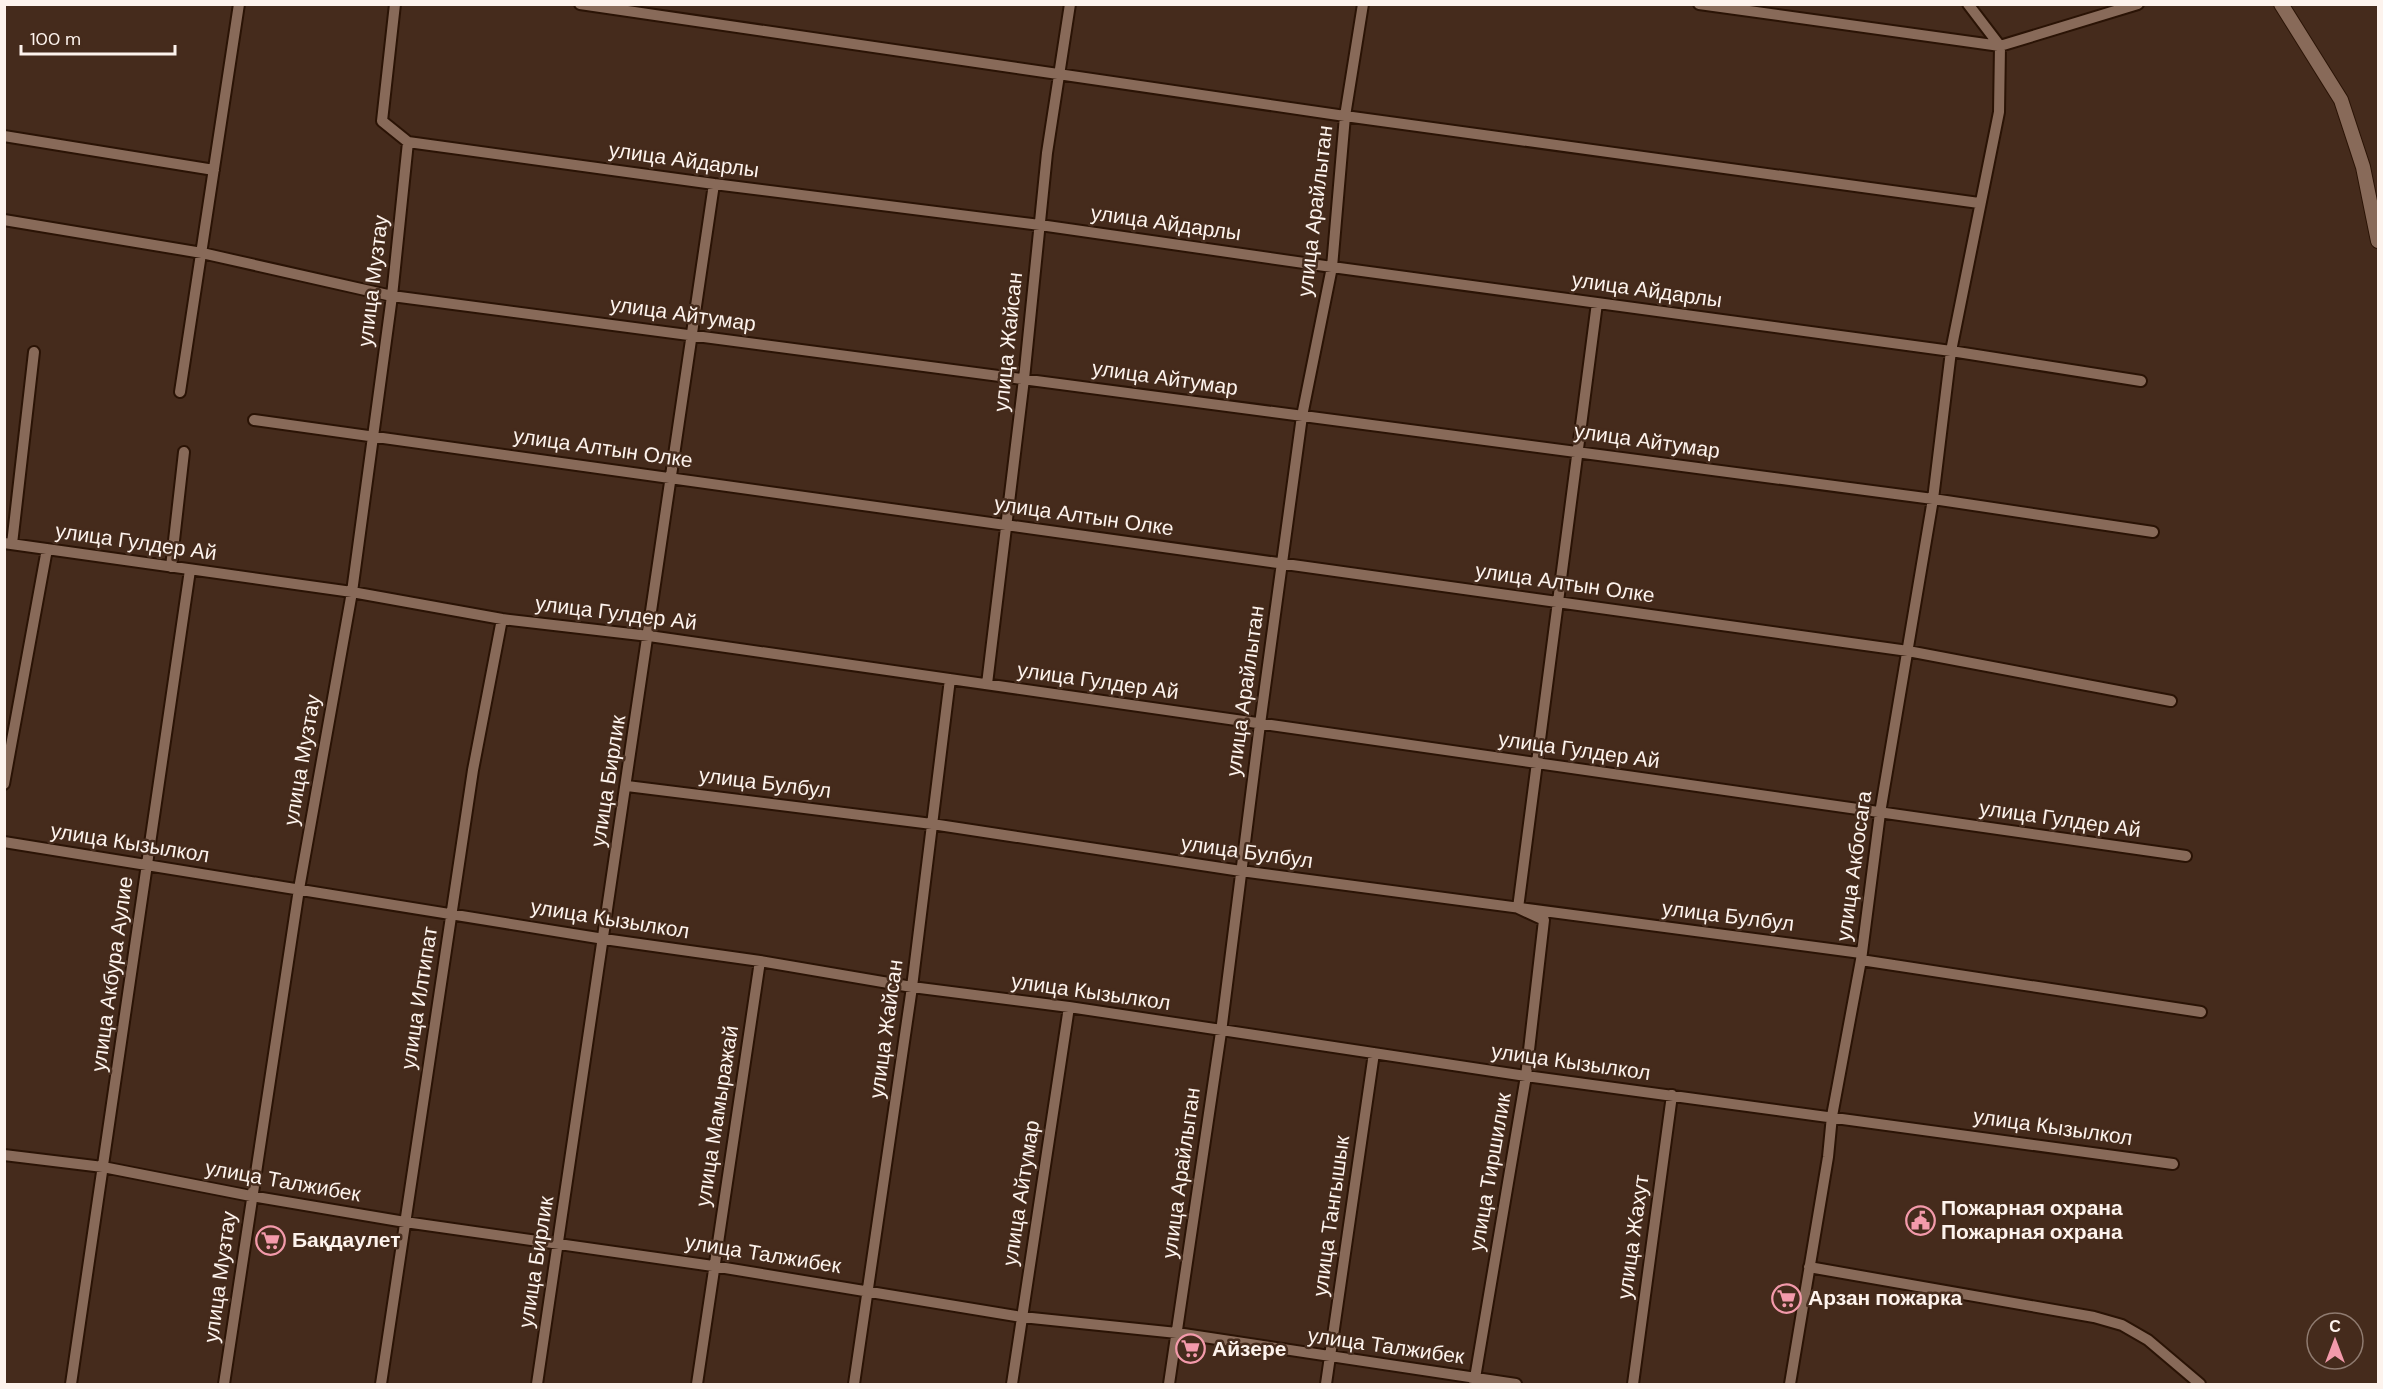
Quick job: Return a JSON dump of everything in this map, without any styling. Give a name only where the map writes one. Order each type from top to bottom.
[{"type":"street","points":[[180,392],[239,4]]},
{"type":"street","points":[[395,4],[382,121],[408,142]]},
{"type":"street","points":[[580,4],[1345,116],[1979,203]]},
{"type":"street","name":"улица Жайсан","points":[[987,684],[1024,379],[1047,153],[1071,4]]},
{"type":"street","name":"улица Арайлытан","points":[[1169,1384],[1221,1032],[1302,416],[1332,267],[1345,116],[1364,4]]},
{"type":"street","points":[[1699,4],[2000,46],[2138,4]]},
{"type":"street","points":[[1968,4],[2000,46]]},
{"type":"street","points":[[2281,4],[2341,100],[2363,167],[2379,241]]},
{"type":"street","name":"улица Акбосага","points":[[1790,1384],[1828,1157],[1832,1116],[1862,956],[1880,813],[1933,499],[1951,351],[1999,112],[2000,46]]},
{"type":"street","points":[[4,136],[214,171]]},
{"type":"street","name":"улица Айдарлы","points":[[408,142],[1040,225],[1951,351],[2141,381]]},
{"type":"street","name":"улица Музтау","points":[[224,1384],[299,889],[352,592],[392,296],[408,142]]},
{"type":"street","name":"улица Бирлик","points":[[537,1384],[714,184]]},
{"type":"street","name":"улица Айтумар","points":[[4,220],[202,253],[392,296],[1933,499],[2153,532]]},
{"type":"street","points":[[1518,908],[1597,303]]},
{"type":"street","points":[[8,544],[34,352]]},
{"type":"street","name":"улица Алтын Олке","points":[[254,420],[1908,651],[2171,701]]},
{"type":"street","points":[[171,567],[184,452]]},
{"type":"street","name":"улица Гулдер Ай","points":[[8,544],[352,592],[502,619],[649,636],[2186,856]]},
{"type":"street","points":[[4,784],[46,549]]},
{"type":"street","name":"улица Акбура Аулие","points":[[71,1384],[190,570]]},
{"type":"street","name":"улица Илтипат","points":[[381,1384],[473,770],[502,619]]},
{"type":"street","name":"улица Жайсан","points":[[854,1384],[912,987],[950,679]]},
{"type":"street","name":"улица Булбул","points":[[627,786],[932,824],[1241,871],[1862,956],[2201,1012]]},
{"type":"street","name":"улица Кызылкол","points":[[4,842],[912,987],[1069,1007],[1221,1032],[1526,1076],[2173,1164]]},
{"type":"street","name":"улица Тиршилик","points":[[1475,1382],[1526,1076],[1544,920],[1518,908]]},
{"type":"street","name":"улица Мамыражай","points":[[697,1384],[760,961]]},
{"type":"street","name":"улица Айтумар","points":[[1012,1384],[1069,1007]]},
{"type":"street","name":"улица Тангышык","points":[[1326,1384],[1374,1053]]},
{"type":"street","name":"улица Жахут","points":[[1633,1384],[1672,1095]]},
{"type":"street","name":"улица Талжибек","points":[[4,1155],[103,1167],[251,1196],[405,1222],[713,1266],[1022,1317],[1177,1333],[1475,1382],[1516,1384]]},
{"type":"street","points":[[1809,1267],[2094,1317],[2122,1325],[2148,1341],[2200,1384]]},
{"type":"place","name":"Пожарная охрана Пожарная охрана","points":[[1920,1220]]},
{"type":"place","name":"Бақдаулет","points":[[271,1240]]},
{"type":"place","name":"Арзан пожарка","points":[[1787,1298]]},
{"type":"place","name":"Айзере","points":[[1191,1349]]}]
